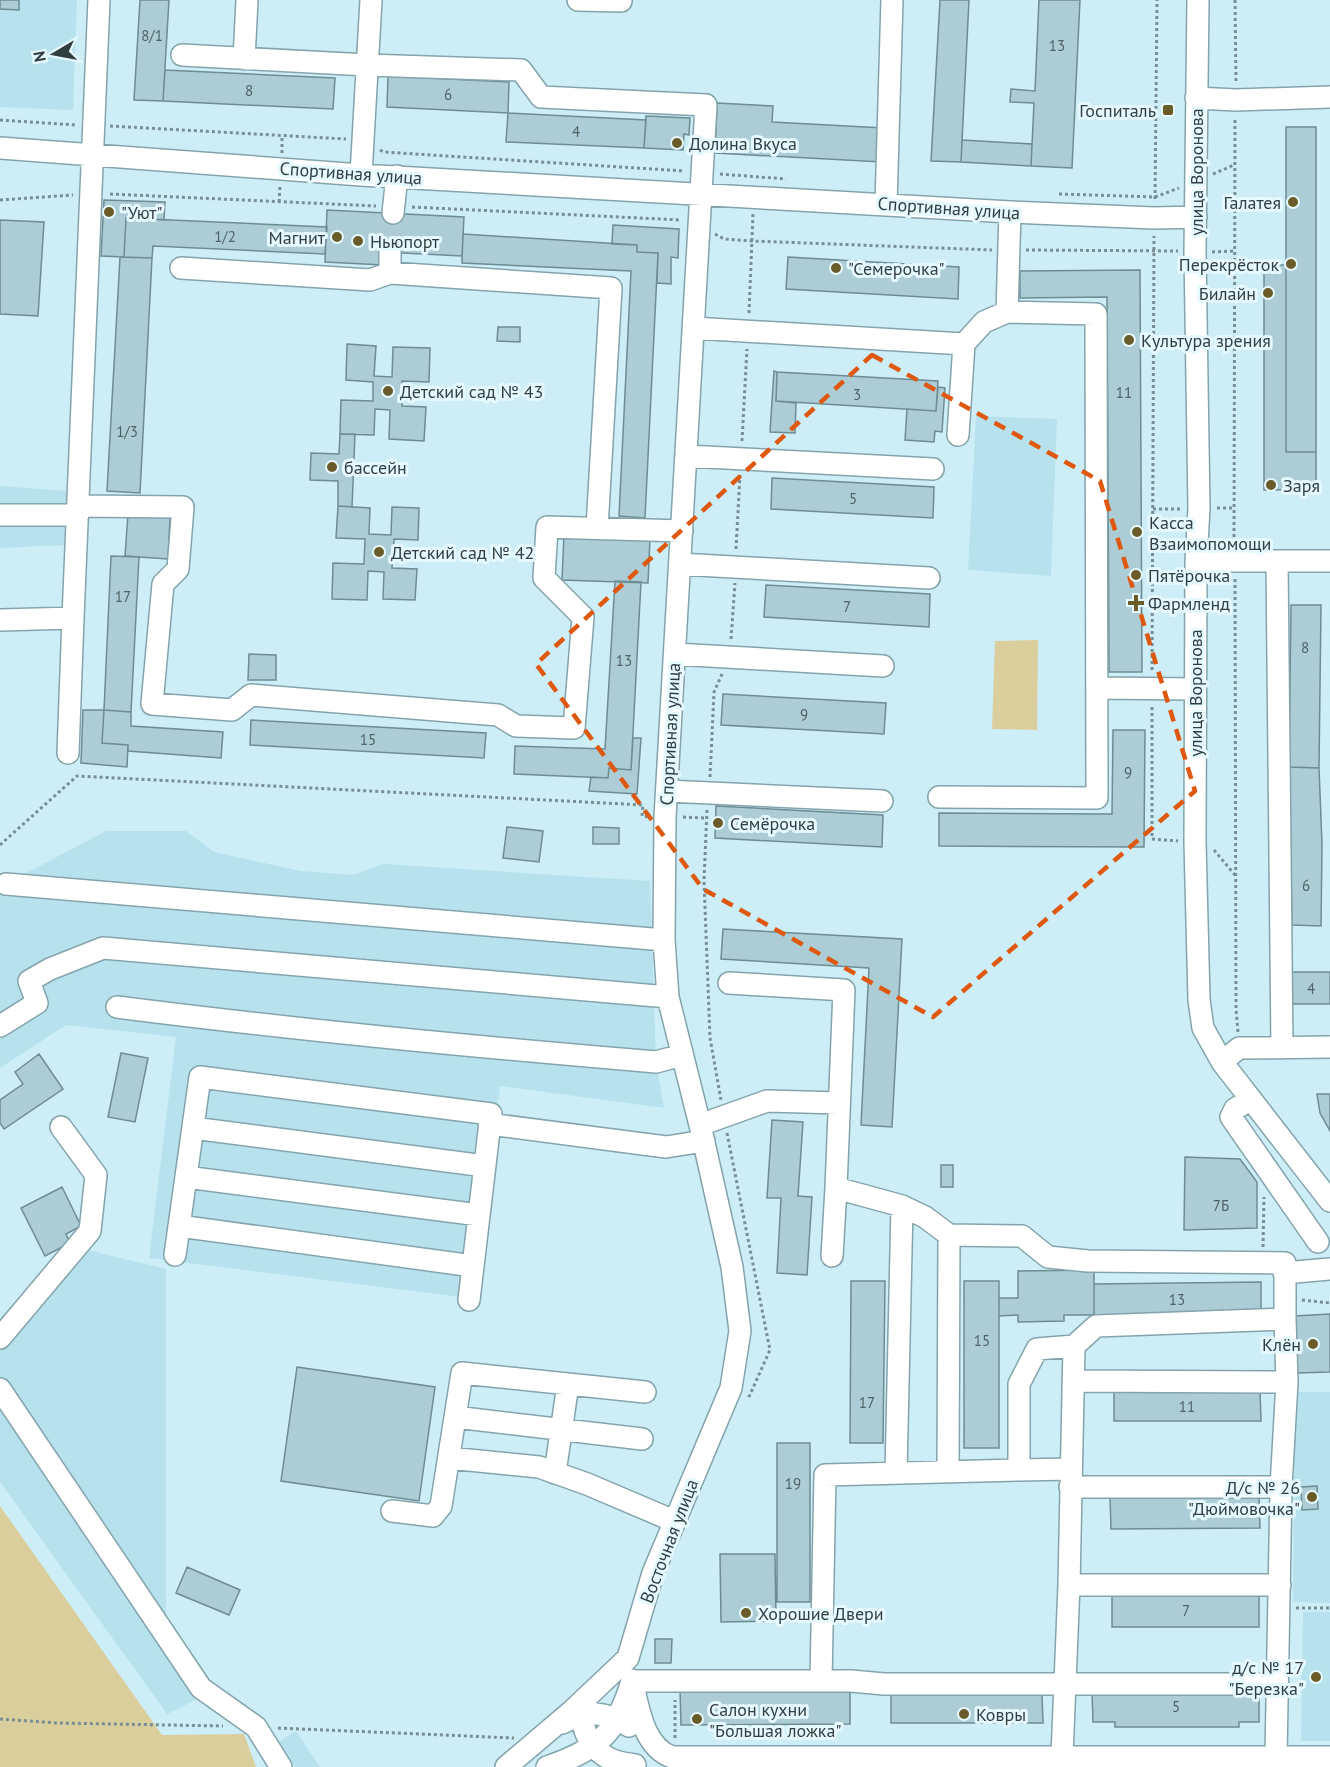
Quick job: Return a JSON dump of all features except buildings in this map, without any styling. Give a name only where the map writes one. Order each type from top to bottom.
[{"type":"street","points":[[68,753],[99,0]]},
{"type":"street","points":[[244,59],[247,0]]},
{"type":"street","points":[[361,175],[371,0]]},
{"type":"street","points":[[578,0],[621,1]]},
{"type":"street","points":[[886,204],[892,0]]},
{"type":"street","name":"улица Воронова","points":[[1198,0],[1195,252],[1199,508],[1196,561],[1195,842],[1199,1000],[1203,1028],[1222,1062],[1330,1201]]},
{"type":"street","points":[[182,55],[367,65],[521,70],[541,97],[706,105],[702,194]]},
{"type":"street","points":[[1196,98],[1236,100],[1330,96]]},
{"type":"street","name":"Спортивная улица","points":[[0,148],[361,175],[1010,212],[1154,218],[1196,217]]},
{"type":"street","points":[[394,210],[397,177]]},
{"type":"street","name":"Спортивная улица","points":[[702,194],[667,791],[664,940],[668,997],[732,1267]]},
{"type":"street","points":[[1007,312],[1010,212]]},
{"type":"street","points":[[181,268],[370,280],[390,263],[611,288],[597,528]]},
{"type":"street","points":[[939,798],[1097,798],[1096,314],[1007,312],[984,322],[964,344],[958,435]]},
{"type":"street","points":[[694,328],[964,344]]},
{"type":"street","points":[[686,456],[933,469]]},
{"type":"street","points":[[0,515],[183,507],[178,569],[163,584],[152,704],[232,710],[251,695],[498,715],[516,726],[574,728],[583,617],[544,578],[547,526],[682,531]]},
{"type":"street","points":[[1196,561],[1330,561]]},
{"type":"street","points":[[1277,562],[1282,1048]]},
{"type":"street","points":[[680,564],[929,578]]},
{"type":"street","points":[[0,620],[73,618]]},
{"type":"street","points":[[675,654],[883,666]]},
{"type":"street","points":[[1097,687],[1195,689]]},
{"type":"street","points":[[667,791],[882,801]]},
{"type":"street","points":[[6,884],[664,940]]},
{"type":"street","points":[[2,1019],[37,1003],[29,981],[50,969],[103,948],[668,997]]},
{"type":"street","points":[[729,983],[844,990],[832,1256]]},
{"type":"street","points":[[117,1007],[224,1021],[656,1062],[682,1055]]},
{"type":"street","points":[[1222,1062],[1239,1048],[1330,1047]]},
{"type":"street","points":[[175,1255],[200,1077],[490,1114],[469,1300]]},
{"type":"street","points":[[1251,1099],[1235,1109],[1231,1118],[1318,1242]]},
{"type":"street","points":[[489,1124],[666,1147],[702,1133],[724,1116],[767,1101],[839,1103]]},
{"type":"street","points":[[0,1338],[90,1230],[96,1175],[61,1127]]},
{"type":"street","points":[[193,1128],[484,1166]]},
{"type":"street","points":[[186,1177],[479,1215]]},
{"type":"street","points":[[836,1188],[902,1206],[925,1217],[949,1235],[1022,1236],[1048,1257],[1088,1261],[1284,1263],[1287,1382],[1281,1487],[1276,1756]]},
{"type":"street","points":[[896,1473],[902,1206]]},
{"type":"street","points":[[179,1226],[473,1266]]},
{"type":"street","points":[[948,1472],[949,1235]]},
{"type":"street","name":"Восточная улица","points":[[628,1658],[652,1573],[731,1388],[740,1331],[732,1267]]},
{"type":"street","points":[[1284,1274],[1330,1269]]},
{"type":"street","points":[[1019,1470],[1019,1384],[1037,1349],[1074,1346],[1096,1326],[1285,1319]]},
{"type":"street","points":[[1062,1756],[1069,1585],[1074,1346]]},
{"type":"street","points":[[392,1511],[433,1516],[441,1506],[462,1372],[645,1392]]},
{"type":"street","points":[[1073,1381],[1287,1382]]},
{"type":"street","points":[[555,1473],[568,1384]]},
{"type":"street","points":[[0,1389],[201,1688],[256,1727],[281,1767]]},
{"type":"street","points":[[455,1416],[642,1439]]},
{"type":"street","points":[[448,1458],[538,1467],[674,1521]]},
{"type":"street","points":[[821,1681],[825,1475],[1019,1470],[1071,1478],[1281,1487]]},
{"type":"street","points":[[1069,1585],[1280,1585]]},
{"type":"street","points":[[628,1658],[644,1725],[653,1745]]},
{"type":"street","points":[[506,1767],[530,1739],[589,1694],[628,1658]]},
{"type":"street","points":[[632,1681],[851,1681],[884,1684],[1278,1684]]},
{"type":"street","points":[[548,1767],[571,1759],[594,1747],[606,1736],[617,1719],[632,1681]]},
{"type":"street","points":[[589,1694],[583,1715],[583,1728],[594,1747],[625,1766],[677,1749],[977,1762],[1062,1756],[1330,1757]]},
{"type":"street","points":[[530,1739],[564,1721],[600,1713],[617,1719],[634,1729],[664,1754],[677,1749]]},
{"type":"path","points":[[1157,0],[1152,839],[1206,841],[1236,875]]},
{"type":"path","points":[[1235,0],[1233,508],[1236,1009],[1239,1048]]},
{"type":"path","points":[[0,120],[363,140],[384,152],[703,172],[788,180]]},
{"type":"path","points":[[0,200],[91,193],[394,210],[680,219],[724,239],[752,241],[1009,250],[1235,251]]},
{"type":"path","points":[[1050,194],[1155,197]]},
{"type":"path","points":[[745,1404],[770,1350],[710,1038],[704,881],[714,692],[729,657],[736,567],[752,241]]},
{"type":"path","points":[[0,845],[77,776],[643,805],[642,816],[707,818]]},
{"type":"path","points":[[1285,1298],[1330,1303]]},
{"type":"path","points":[[676,1681],[675,1741],[677,1749]]},
{"type":"path","points":[[0,1719],[58,1723],[256,1727],[530,1739]]},
{"type":"highlighted area","points":[[872,355],[1100,481],[1195,791],[933,1017],[703,889],[536,664]]},
{"type":"shaded area","points":[[0,0],[77,0],[73,110],[0,107]]},
{"type":"shaded area","points":[[976,416],[1057,419],[1051,576],[968,570]]},
{"type":"shaded area","points":[[0,486],[67,491],[64,545],[0,548]]},
{"type":"shaded area","points":[[1038,640],[1037,730],[992,729],[995,641]]},
{"type":"shaded area","points":[[106,831],[186,831],[214,852],[301,871],[353,875],[384,864],[650,881],[656,1062],[664,1108],[500,1086],[477,1299],[149,1258],[176,1037],[66,1025],[0,1068],[0,887]]},
{"type":"shaded area","points":[[79,1248],[166,1269],[166,1625],[211,1692],[167,1714],[0,1482],[0,1345]]},
{"type":"shaded area","name":"Д/с № 26 \"Дюймовочка\"","points":[[1295,1392],[1330,1392],[1330,1603],[1293,1602]]},
{"type":"shaded area","points":[[0,1506],[162,1735],[244,1734],[256,1767],[0,1767]]},
{"type":"shaded area","name":"д/с № 17 \"Березка\"","points":[[1303,1612],[1330,1612],[1330,1741],[1301,1741]]},
{"type":"shaded area","points":[[296,1731],[320,1767],[295,1767],[279,1742]]},
{"type":"tunnel","points":[[390,252],[393,213]]},
{"type":"place","name":"Госпиталь","points":[[1168,110]]},
{"type":"place","name":"Долина Вкуса","points":[[677,143]]},
{"type":"place","name":"Галатея","points":[[1293,202]]},
{"type":"place","name":"\"Уют\"","points":[[109,212]]},
{"type":"place","name":"Магнит","points":[[337,237]]},
{"type":"place","name":"Ньюпорт","points":[[358,241]]},
{"type":"place","name":"Перекрёсток","points":[[1291,264]]},
{"type":"place","name":"\"Семерочка\"","points":[[836,268]]},
{"type":"place","name":"Билайн","points":[[1268,293]]},
{"type":"place","name":"Культура зрения","points":[[1129,340]]},
{"type":"place","name":"Детский сад № 43","points":[[388,391]]},
{"type":"place","name":"бассейн","points":[[332,467]]},
{"type":"place","name":"Заря","points":[[1271,485]]},
{"type":"place","name":"Касса Взаимопомощи","points":[[1137,532]]},
{"type":"place","name":"Детский сад № 42","points":[[379,552]]},
{"type":"place","name":"Пятёрочка","points":[[1136,575]]},
{"type":"place","name":"Фармленд","points":[[1136,603]]},
{"type":"place","name":"Семёрочка","points":[[718,823]]},
{"type":"place","name":"Клён","points":[[1313,1344]]},
{"type":"place","name":"Д/с № 26 \"Дюймовочка\"","points":[[1312,1497]]},
{"type":"place","name":"Хорошие Двери","points":[[746,1613]]},
{"type":"place","name":"д/с № 17 \"Березка\"","points":[[1316,1677]]},
{"type":"place","name":"Ковры","points":[[964,1714]]},
{"type":"place","name":"Салон кухни \"Большая ложка\"","points":[[697,1719]]}]
